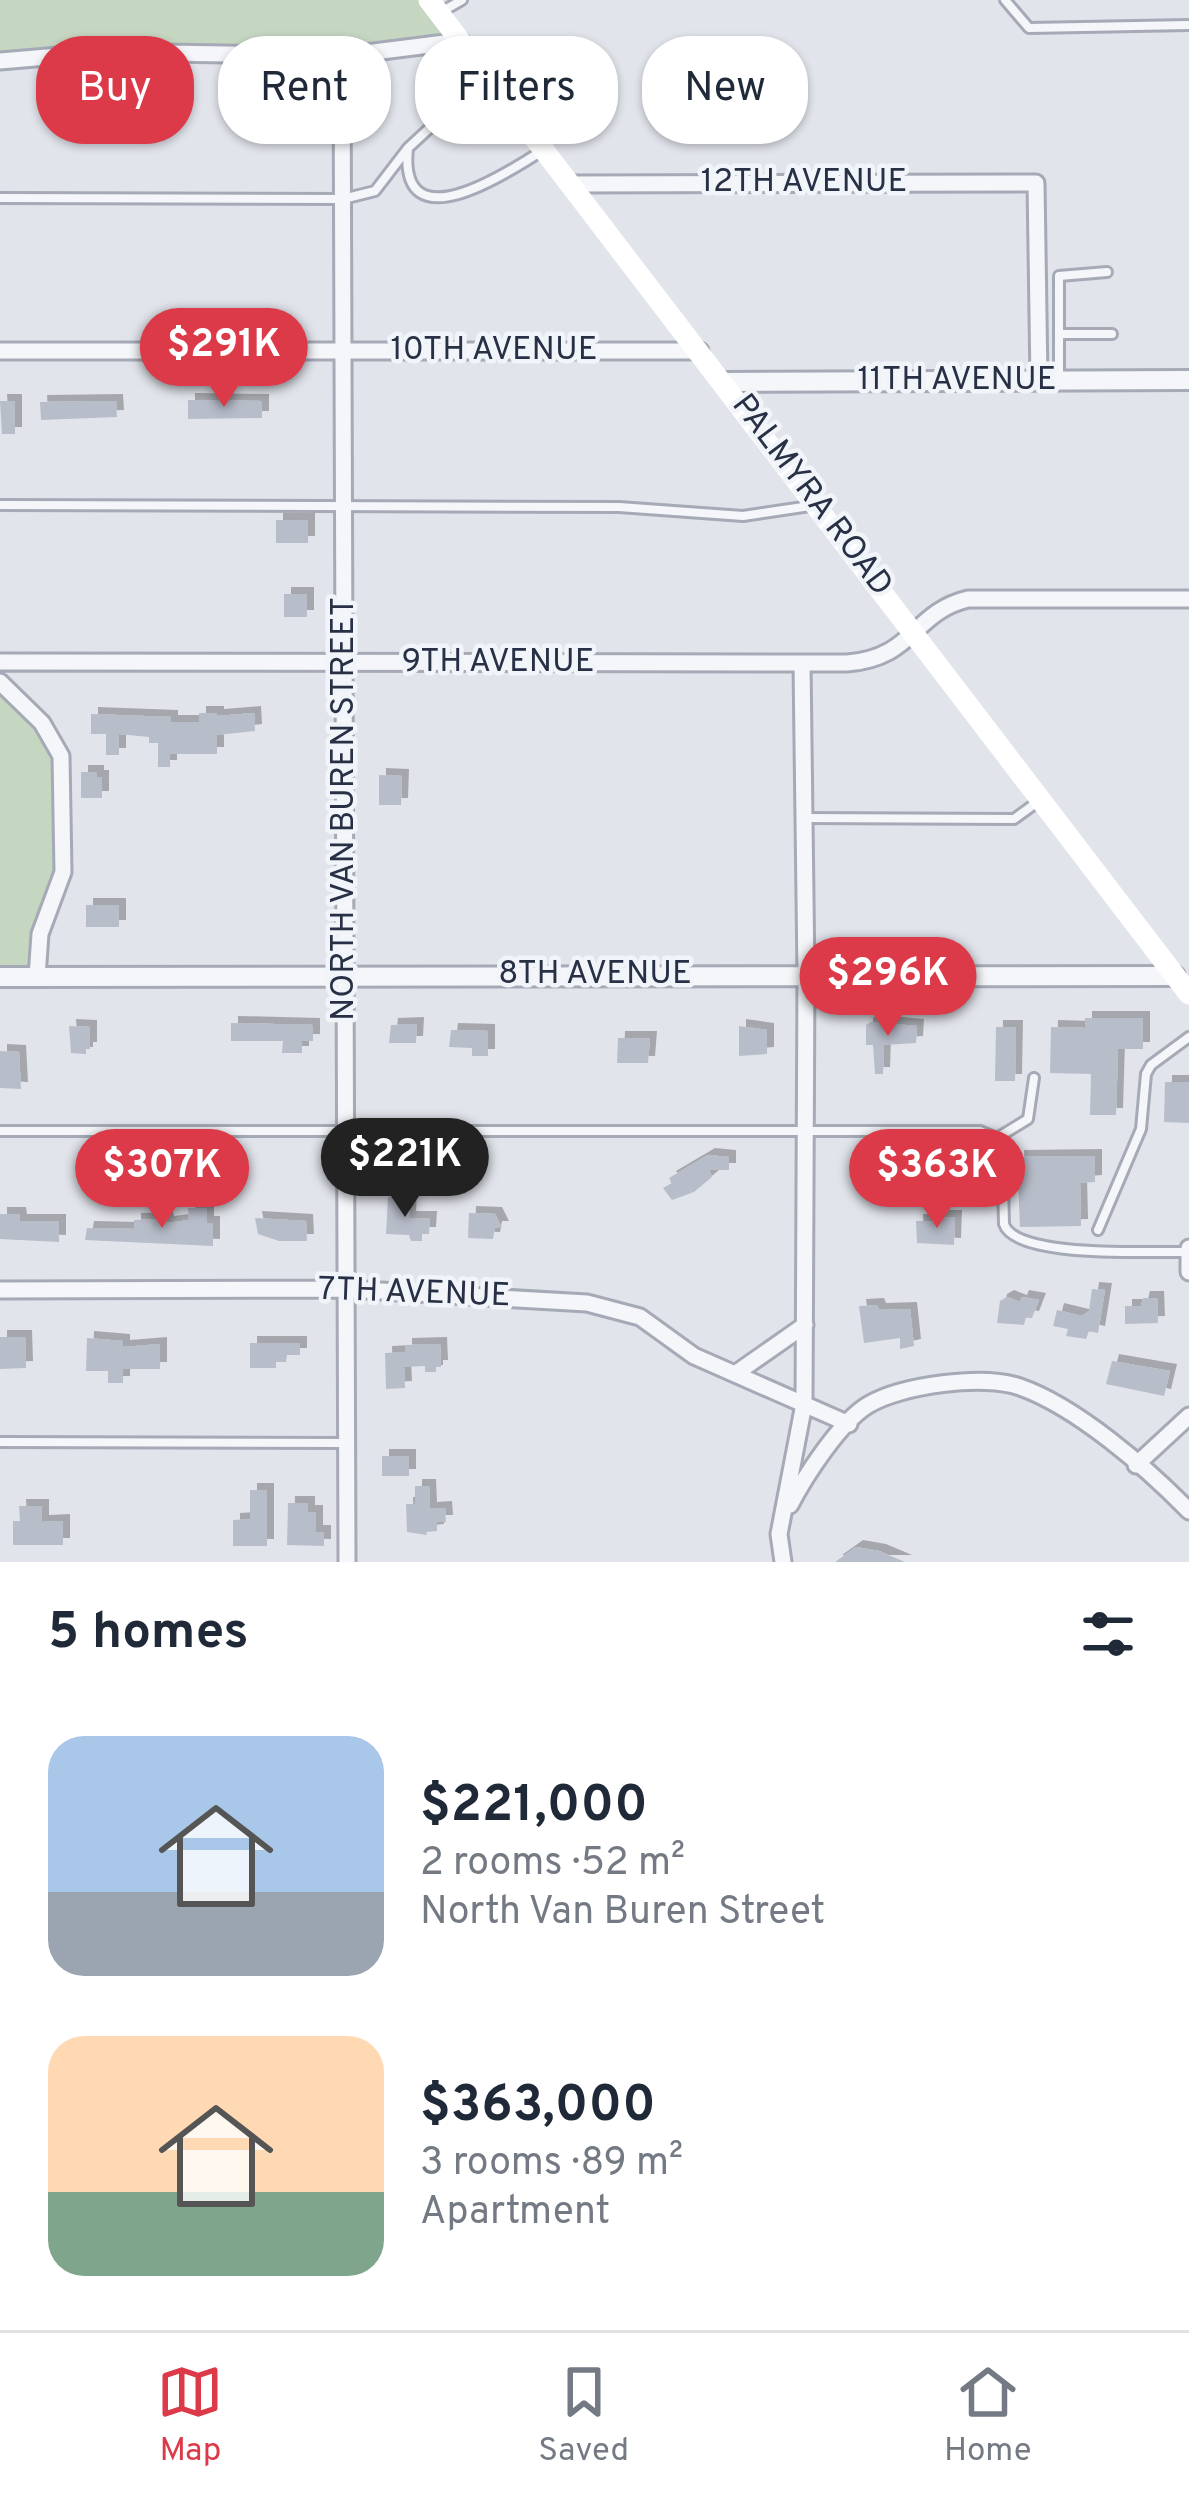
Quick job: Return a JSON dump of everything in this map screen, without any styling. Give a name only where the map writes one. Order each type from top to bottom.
[{"type":"main road","name":"PALMYRA ROAD","points":[[434,7],[457,36]]},
{"type":"main road","name":"PALMYRA ROAD","points":[[540,144],[1184,982]]},
{"type":"street","points":[[0,62],[121,51],[218,53]]},
{"type":"street","name":"NORTH VAN BUREN STREET","points":[[342,144],[347,1562]]},
{"type":"street","name":"12TH AVENUE","points":[[571,184],[1036,183],[1049,381]]},
{"type":"street","name":"10TH AVENUE","points":[[0,351],[700,351]]},
{"type":"street","name":"11TH AVENUE","points":[[725,382],[1189,380]]},
{"type":"street","points":[[916,633],[936,610],[968,599],[1189,599]]},
{"type":"street","name":"9TH AVENUE","points":[[0,662],[870,661],[916,633]]},
{"type":"street","points":[[783,1562],[779,1549],[782,1521],[804,1404],[802,663]]},
{"type":"street","points":[[0,682],[42,723],[61,756],[63,872],[40,934],[38,977]]},
{"type":"street","name":"8TH AVENUE","points":[[0,977],[806,975],[1184,982]]},
{"type":"street","points":[[1188,1250],[1189,1272]]},
{"type":"street","name":"7TH AVENUE","points":[[0,1290],[347,1289],[519,1296],[601,1306],[640,1317],[694,1356],[849,1424]]},
{"type":"street","points":[[735,1374],[805,1325]]},
{"type":"street","points":[[782,1521],[809,1468],[866,1405],[925,1387],[989,1382],[1016,1385],[1063,1408],[1189,1511]]},
{"type":"street","points":[[1136,1465],[1189,1416]]},
{"type":"lane","points":[[434,7],[462,0]]},
{"type":"lane","points":[[1005,0],[1030,28],[1189,26]]},
{"type":"lane","points":[[0,198],[343,199],[374,191],[415,142]]},
{"type":"lane","points":[[408,148],[406,166],[413,184],[425,193],[445,197],[463,196],[488,185],[544,149]]},
{"type":"lane","points":[[1049,381],[1058,334],[1059,276],[1107,272]]},
{"type":"lane","points":[[1058,334],[1112,334]]},
{"type":"lane","points":[[0,505],[619,507],[743,516],[817,505]]},
{"type":"lane","points":[[802,818],[1014,819],[1041,800]]},
{"type":"lane","points":[[1098,1230],[1141,1129],[1146,1074],[1189,1037]]},
{"type":"lane","points":[[998,1138],[1028,1119],[1034,1078]]},
{"type":"lane","points":[[0,1131],[980,1131],[998,1138]]},
{"type":"lane","points":[[998,1138],[1004,1224],[1014,1238],[1057,1248],[1188,1250]]},
{"type":"lane","points":[[0,1442],[347,1444]]},
{"type":"green space","points":[[0,0],[429,0],[457,36],[415,36],[415,46],[391,48],[391,36],[218,36],[218,53],[194,53],[194,36],[36,36],[36,58],[0,59]]},
{"type":"green space","points":[[0,684],[59,756],[62,872],[36,976],[0,976]]},
{"type":"building","points":[[188,400],[262,401],[262,418],[188,419]]},
{"type":"building","points":[[0,401],[15,401],[15,434],[2,434]]},
{"type":"building","points":[[116,401],[117,417],[41,420],[40,402]]},
{"type":"building","points":[[276,520],[308,520],[308,543],[276,543]]},
{"type":"building","points":[[284,594],[307,594],[307,617],[284,617]]},
{"type":"building","points":[[199,713],[254,713],[255,731],[217,735],[217,754],[170,754],[170,767],[158,767],[158,743],[149,743],[149,737],[119,734],[119,755],[106,755],[106,734],[91,734],[91,714],[199,722]]},
{"type":"building","points":[[81,772],[97,772],[102,777],[102,798],[81,798]]},
{"type":"building","points":[[379,775],[402,776],[401,805],[379,805]]},
{"type":"building","points":[[86,905],[119,905],[119,927],[86,927]]},
{"type":"building","points":[[1085,1018],[1143,1018],[1143,1049],[1118,1049],[1116,1115],[1090,1115],[1091,1074],[1050,1073],[1051,1027],[1085,1028]]},
{"type":"building","points":[[231,1023],[313,1025],[313,1041],[302,1041],[302,1053],[282,1053],[283,1041],[231,1041]]},
{"type":"building","points":[[417,1024],[416,1043],[389,1043],[391,1025]]},
{"type":"building","points":[[866,1025],[917,1026],[916,1043],[884,1045],[883,1074],[875,1074],[873,1045],[866,1045]]},
{"type":"building","points":[[69,1026],[90,1027],[86,1054],[71,1053]]},
{"type":"building","points":[[739,1026],[767,1030],[767,1054],[739,1056]]},
{"type":"building","points":[[996,1027],[1016,1027],[1015,1081],[995,1081]]},
{"type":"building","points":[[451,1030],[488,1031],[488,1056],[472,1056],[472,1048],[449,1047]]},
{"type":"building","points":[[618,1038],[650,1038],[648,1063],[617,1063]]},
{"type":"building","points":[[0,1051],[19,1052],[21,1089],[0,1088]]},
{"type":"building","points":[[1165,1082],[1189,1082],[1189,1123],[1164,1122]]},
{"type":"building","points":[[959,1144],[958,1168],[918,1164],[914,1145]]},
{"type":"building","points":[[708,1155],[729,1157],[729,1170],[709,1170],[712,1177],[694,1192],[672,1200],[663,1188],[672,1183],[669,1178]]},
{"type":"building","points":[[1095,1156],[1095,1182],[1080,1183],[1081,1226],[1020,1227],[1017,1157]]},
{"type":"building","points":[[388,1197],[410,1197],[409,1218],[430,1218],[429,1234],[422,1234],[422,1241],[386,1234]]},
{"type":"building","points":[[188,1208],[207,1208],[213,1246],[85,1240],[87,1228],[134,1229],[134,1220],[189,1220]]},
{"type":"building","points":[[469,1213],[495,1214],[502,1228],[495,1228],[493,1239],[468,1238]]},
{"type":"building","points":[[0,1214],[19,1214],[20,1221],[59,1221],[59,1242],[0,1239]]},
{"type":"building","points":[[936,1217],[955,1217],[954,1245],[917,1243],[916,1221],[937,1221]]},
{"type":"building","points":[[255,1218],[306,1221],[307,1241],[279,1241],[258,1234]]},
{"type":"building","points":[[1092,1289],[1105,1290],[1098,1333],[1089,1331],[1086,1339],[1066,1336],[1068,1329],[1053,1326],[1057,1310],[1082,1316],[1089,1311]]},
{"type":"building","points":[[1007,1297],[1020,1302],[1022,1297],[1039,1300],[1024,1325],[997,1323],[1000,1301]]},
{"type":"building","points":[[1143,1298],[1157,1298],[1158,1323],[1125,1324],[1125,1306],[1141,1306]]},
{"type":"building","points":[[877,1305],[879,1310],[910,1309],[914,1346],[900,1349],[900,1338],[864,1343],[859,1306]]},
{"type":"building","points":[[0,1337],[25,1337],[26,1368],[0,1369]]},
{"type":"building","points":[[87,1338],[123,1341],[123,1347],[160,1344],[160,1369],[123,1369],[123,1383],[108,1383],[108,1371],[86,1371]]},
{"type":"building","points":[[250,1343],[300,1343],[300,1355],[287,1355],[286,1362],[276,1362],[276,1368],[250,1368]]},
{"type":"building","points":[[440,1344],[441,1367],[436,1372],[425,1372],[425,1366],[404,1367],[405,1388],[386,1389],[385,1353],[405,1352],[405,1345]]},
{"type":"building","points":[[1112,1361],[1170,1371],[1164,1396],[1106,1384]]},
{"type":"building","points":[[382,1456],[409,1456],[409,1476],[382,1476]]},
{"type":"building","points":[[415,1486],[429,1486],[430,1509],[445,1508],[446,1522],[437,1522],[437,1531],[427,1535],[407,1532],[406,1504],[415,1504]]},
{"type":"building","points":[[250,1490],[267,1490],[267,1546],[233,1546],[233,1520],[250,1519]]},
{"type":"building","points":[[288,1503],[308,1503],[308,1512],[316,1512],[316,1532],[324,1532],[324,1546],[287,1545]]},
{"type":"building","points":[[19,1506],[42,1506],[42,1522],[63,1521],[63,1545],[13,1545],[13,1521],[20,1521]]},
{"type":"building","points":[[856,1547],[879,1551],[905,1562],[835,1562]]}]
